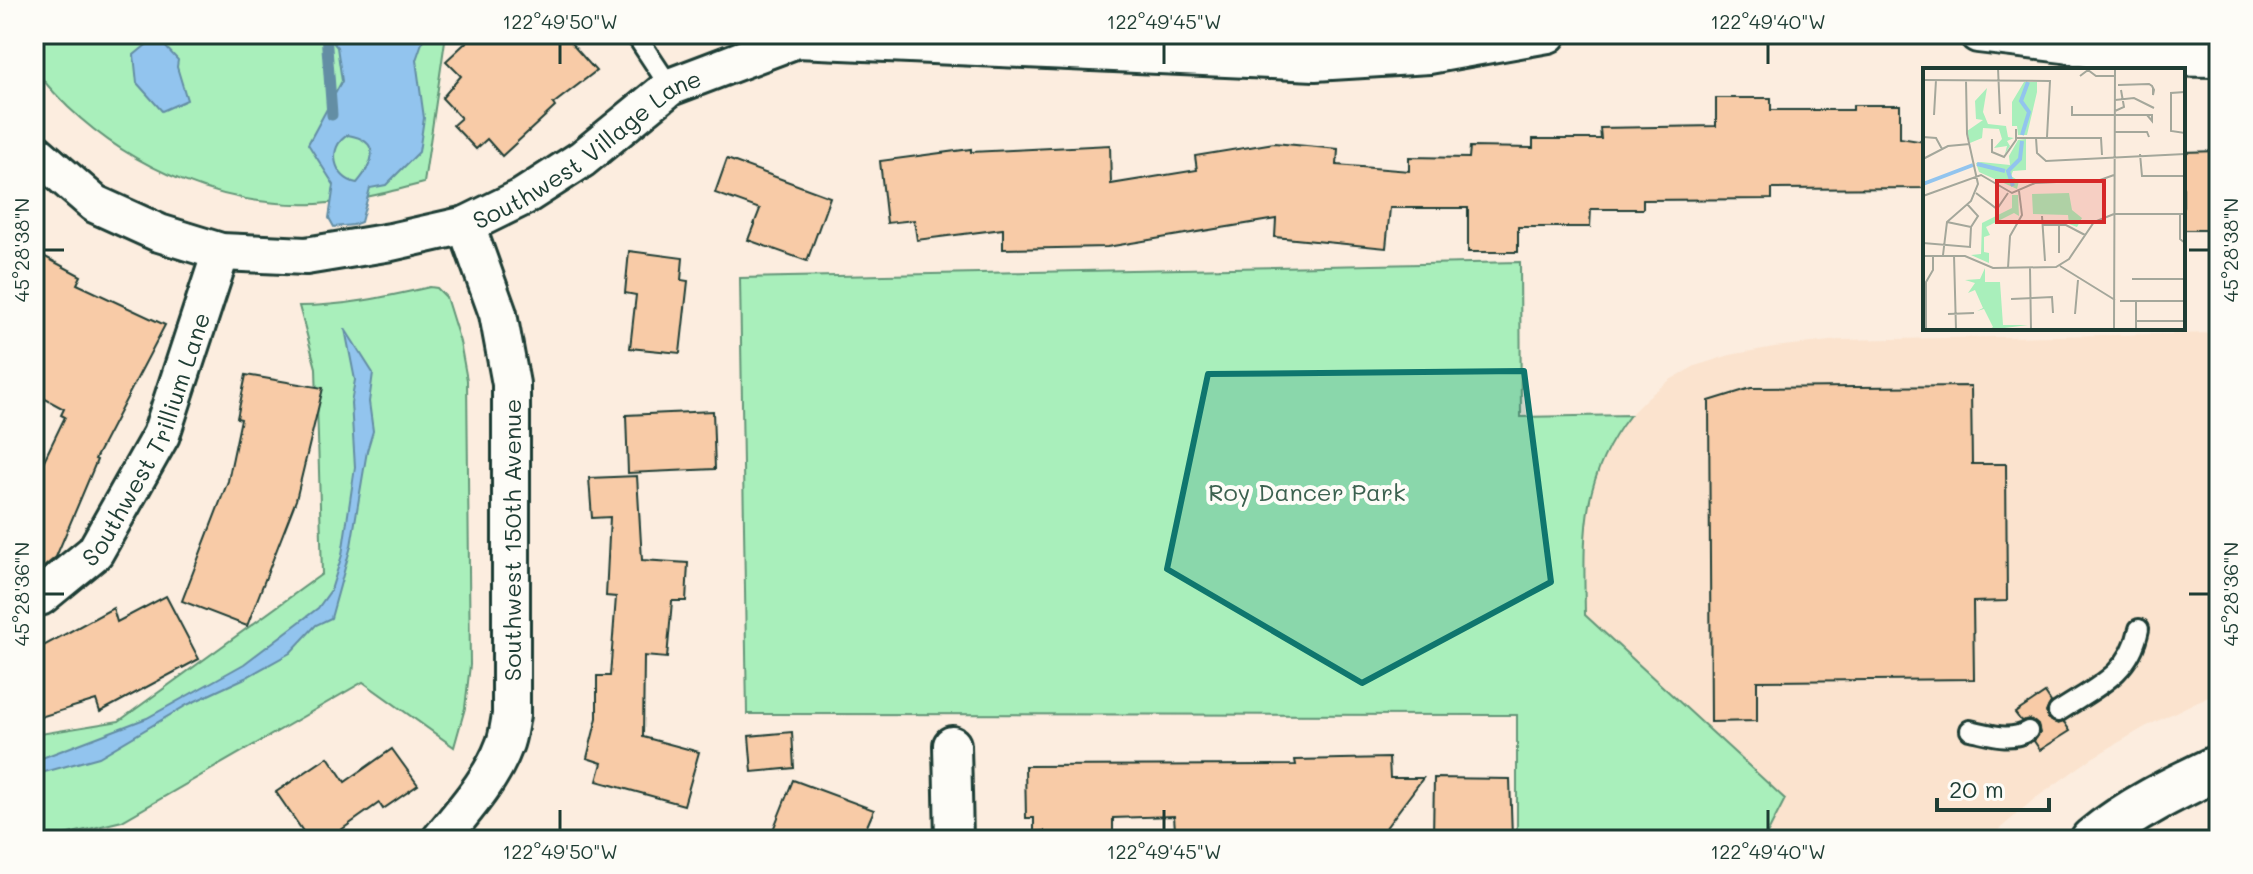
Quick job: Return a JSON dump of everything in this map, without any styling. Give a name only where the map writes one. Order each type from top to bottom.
[{"type":"street","name":"Southwest Village Lane","points":[[34,151],[95,204],[159,233],[221,252],[306,256],[391,242],[466,225],[523,197],[582,159],[670,87],[797,39],[1315,62],[1429,55],[1548,34]]},
{"type":"street","points":[[1978,34],[2140,57],[2219,58]]},
{"type":"street","name":"Southwest 150th Avenue","points":[[440,840],[494,767],[505,744],[511,715],[511,384],[498,314],[466,225]]},
{"type":"street","name":"Southwest Trillium Lane","points":[[34,598],[40,597],[95,552],[161,435],[221,252]]},
{"type":"street","points":[[952,745],[954,840]]},
{"type":"street","points":[[2093,840],[2155,797],[2219,767]]},
{"type":"lane","points":[[635,34],[670,87]]},
{"type":"lane","points":[[2058,712],[2117,672],[2130,658],[2139,629]]},
{"type":"lane","points":[[1970,730],[2005,737],[2020,736],[2028,731]]},
{"type":"highlighted area","points":[[1524,371],[1551,582],[1362,683],[1167,569],[1208,374]]},
{"type":"shaded area","points":[[2219,333],[2219,693],[2145,727],[2092,758],[2033,800],[1987,840],[1764,840],[1785,799],[1585,615],[1586,514],[1590,493],[1607,449],[1630,415],[1648,397],[1695,366],[1730,355],[1774,347],[1839,340]]},
{"type":"green space","points":[[34,34],[446,34],[424,183],[357,199],[283,204],[215,192],[183,181],[122,149],[68,107],[36,69]]},
{"type":"green space","name":"Roy Dancer Park","points":[[1520,262],[1521,417],[1630,415],[1613,439],[1593,486],[1585,535],[1585,615],[1785,799],[1764,840],[1517,840],[1517,715],[747,714],[740,278]]},
{"type":"green space","points":[[437,288],[446,297],[460,342],[467,380],[470,665],[465,708],[454,747],[363,682],[122,821],[34,840],[34,735],[119,721],[322,574],[316,368],[299,306],[349,303]]},
{"type":"water","points":[[148,34],[158,34],[161,42],[178,60],[177,67],[187,100],[162,111],[137,83],[134,55],[151,41]]},
{"type":"water","points":[[326,34],[425,34],[416,60],[424,118],[419,152],[386,185],[370,188],[361,222],[334,227],[329,218],[334,185],[308,144],[342,81],[337,47]],"holes":[[[348,135],[366,142],[372,154],[368,168],[357,183],[343,176],[335,154],[341,140]]]},
{"type":"water","points":[[345,329],[373,373],[369,402],[373,431],[351,546],[331,618],[316,625],[290,653],[187,705],[99,757],[34,775],[34,761],[147,718],[244,664],[318,608],[331,590],[342,555],[355,467],[351,403],[355,380]]},
{"type":"building","points":[[475,34],[563,34],[596,71],[553,104],[555,107],[502,156],[487,139],[476,149],[453,125],[461,118],[442,98],[461,76],[446,61]]},
{"type":"building","points":[[1716,98],[1771,98],[1771,110],[1853,110],[1853,105],[1900,105],[1900,138],[1923,142],[1923,188],[1772,189],[1772,199],[1643,200],[1643,209],[1591,209],[1590,227],[1518,227],[1518,252],[1468,252],[1468,208],[1390,208],[1386,248],[1275,237],[1276,219],[1107,247],[1003,249],[1003,229],[917,240],[914,220],[887,223],[880,161],[971,149],[971,152],[1110,145],[1111,184],[1197,170],[1195,156],[1274,143],[1338,149],[1337,165],[1409,171],[1409,157],[1469,158],[1470,147],[1533,148],[1533,139],[1601,139],[1600,128],[1716,126]]},
{"type":"building","points":[[2219,151],[2219,230],[2185,230],[2185,152]]},
{"type":"building","points":[[727,159],[830,197],[807,261],[748,240],[760,209],[715,193]]},
{"type":"building","points":[[34,251],[81,276],[77,284],[165,325],[95,459],[56,557],[34,575],[34,481],[65,417],[61,415],[64,409],[34,393],[34,357],[45,335],[34,329]]},
{"type":"building","points":[[629,251],[683,258],[681,280],[688,281],[680,353],[630,348],[636,295],[625,293]]},
{"type":"building","points":[[246,375],[323,388],[296,500],[247,626],[182,601],[228,481],[241,419],[237,418]]},
{"type":"building","points":[[1971,386],[1972,464],[2006,464],[2007,601],[1973,602],[1974,679],[1757,681],[1757,721],[1711,722],[1709,401],[1751,388]]},
{"type":"building","points":[[713,411],[715,469],[628,473],[626,415]]},
{"type":"building","points":[[637,476],[642,560],[688,563],[686,601],[672,601],[667,658],[644,656],[643,737],[699,752],[684,805],[597,781],[602,763],[587,758],[597,718],[597,676],[610,676],[616,597],[606,596],[610,517],[592,518],[589,478]]},
{"type":"building","points":[[166,596],[199,659],[100,712],[96,700],[34,719],[34,651],[113,608],[117,622]]},
{"type":"building","points":[[2045,693],[2051,702],[2046,712],[2048,719],[2058,724],[2064,722],[2070,731],[2040,750],[2034,741],[2040,733],[2038,725],[2030,719],[2021,721],[2015,713]]},
{"type":"building","points":[[792,732],[794,768],[752,772],[749,736]]},
{"type":"building","points":[[392,749],[418,785],[383,809],[379,803],[327,840],[309,840],[276,792],[328,757],[345,782]]},
{"type":"building","points":[[1389,758],[1390,778],[1423,778],[1382,833],[1339,835],[1339,840],[1184,840],[1184,830],[1175,830],[1174,816],[1113,818],[1113,840],[1044,840],[1044,831],[1034,832],[1034,818],[1026,818],[1025,766],[1296,765],[1295,760]]},
{"type":"building","points":[[1434,778],[1510,779],[1512,836],[1433,836]]},
{"type":"building","points":[[793,780],[874,810],[861,840],[784,840],[785,833],[773,830]]},
{"type":"waterway","points":[[326,34],[332,115]]}]
